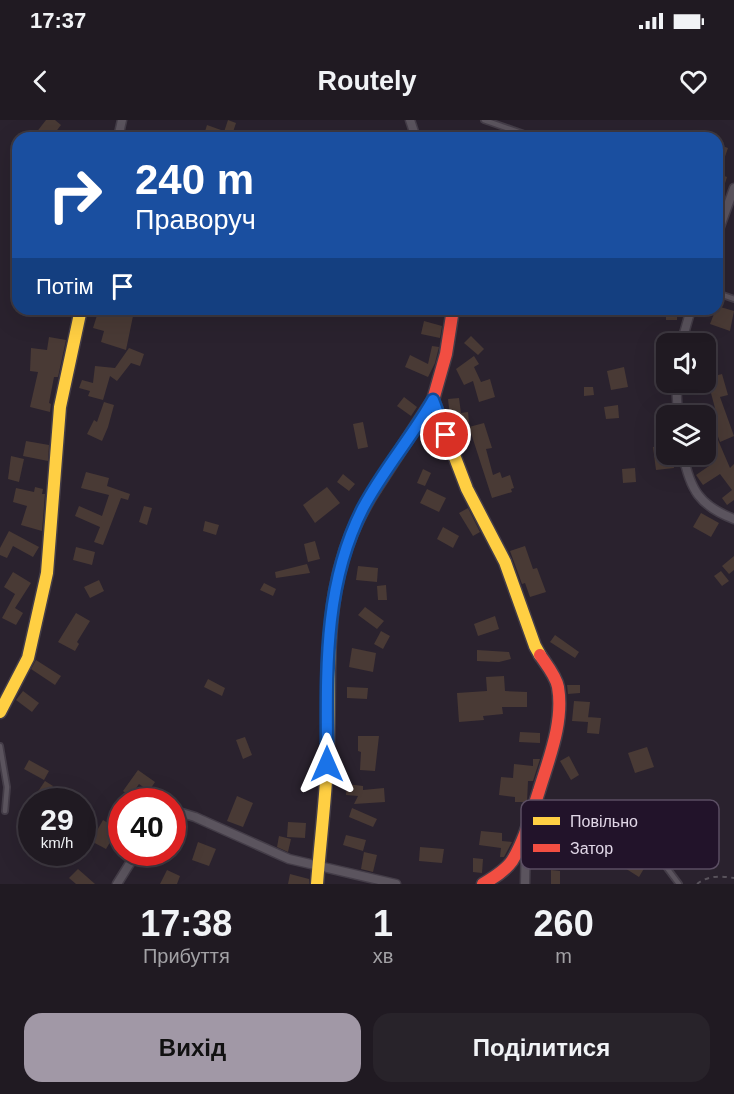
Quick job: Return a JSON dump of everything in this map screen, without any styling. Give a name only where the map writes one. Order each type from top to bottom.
[{"type":"street","points":[[723,218],[734,188]]},
{"type":"street","points":[[0,712],[28,658],[47,573],[60,407],[80,315]]},
{"type":"street","points":[[316,884],[327,764],[329,629],[337,576],[346,547],[364,506],[433,400],[446,354],[452,315]]},
{"type":"street","points":[[684,333],[689,315]]},
{"type":"street","points":[[433,400],[467,489],[505,562],[535,646],[558,685],[559,714],[555,738],[536,800]]},
{"type":"street","points":[[686,465],[689,480],[701,500],[734,519]]},
{"type":"street","points":[[186,814],[279,855],[396,884]]},
{"type":"street","points":[[483,884],[498,875],[511,862],[521,842]]},
{"type":"street","points":[[117,884],[128,866]]},
{"type":"street","points":[[525,869],[525,884]]},
{"type":"lane","points":[[484,120],[518,132]]},
{"type":"lane","points":[[0,746],[7,787],[5,811]]},
{"type":"lane","points":[[668,869],[679,884]]},
{"type":"path","points":[[697,884],[713,876],[734,878]]},
{"type":"building","points":[[46,120],[55,120],[61,125],[56,132],[37,132]]},
{"type":"building","points":[[228,120],[236,123],[233,132],[224,132]]},
{"type":"building","points":[[207,125],[221,130],[220,132],[205,132]]},
{"type":"building","points":[[723,146],[728,148],[723,162]]},
{"type":"building","points":[[723,176],[727,177],[723,190]]},
{"type":"building","points":[[723,308],[734,311],[730,331],[710,324],[714,315],[723,315]]},
{"type":"building","points":[[97,315],[133,316],[126,350],[101,342],[104,331],[93,328]]},
{"type":"building","points":[[666,315],[677,315],[677,320],[666,320]]},
{"type":"building","points":[[424,321],[442,326],[440,338],[421,334]]},
{"type":"building","points":[[471,336],[484,349],[478,355],[464,343]]},
{"type":"building","points":[[49,337],[66,340],[58,377],[54,377],[49,403],[51,404],[50,412],[30,407],[38,372],[30,371],[31,348],[47,350]]},
{"type":"building","points":[[432,346],[439,347],[428,377],[405,367],[410,355],[428,364]]},
{"type":"building","points":[[129,348],[144,354],[140,366],[131,363],[117,381],[110,376],[103,400],[88,396],[90,391],[79,388],[82,380],[93,383],[95,366],[115,368]]},
{"type":"building","points":[[474,356],[479,364],[474,367],[481,382],[490,379],[495,397],[479,402],[473,381],[464,385],[456,369]]},
{"type":"building","points":[[624,367],[628,387],[611,390],[607,371]]},
{"type":"building","points":[[722,374],[728,395],[720,397],[734,436],[720,442],[716,431],[716,405],[711,393],[716,393],[716,376]]},
{"type":"building","points":[[584,387],[593,387],[594,395],[584,396]]},
{"type":"building","points":[[404,397],[417,407],[411,416],[397,406]]},
{"type":"building","points":[[459,398],[461,413],[468,412],[469,423],[451,425],[448,399]]},
{"type":"building","points":[[104,402],[114,405],[102,441],[87,434],[94,420],[97,422]]},
{"type":"building","points":[[618,405],[619,418],[606,419],[604,407]]},
{"type":"building","points":[[363,422],[368,447],[358,449],[353,424]]},
{"type":"building","points":[[484,423],[492,448],[486,449],[493,475],[500,472],[502,478],[510,475],[514,488],[511,489],[512,492],[492,498],[469,427]]},
{"type":"building","points":[[718,440],[730,468],[734,464],[734,500],[727,505],[722,498],[732,490],[720,474],[703,485],[696,475],[709,465],[716,465],[716,441]]},
{"type":"building","points":[[26,441],[49,445],[48,461],[23,456]]},
{"type":"building","points":[[653,447],[656,447],[656,465],[674,465],[674,468],[656,470]]},
{"type":"building","points":[[11,456],[24,459],[19,482],[8,479]]},
{"type":"building","points":[[635,468],[636,482],[623,483],[622,469]]},
{"type":"building","points":[[423,469],[431,473],[425,486],[417,483]]},
{"type":"building","points":[[86,472],[109,478],[107,486],[130,494],[128,500],[121,498],[103,545],[94,542],[100,527],[75,516],[79,506],[102,516],[109,495],[81,488]]},
{"type":"building","points":[[343,474],[355,484],[349,491],[337,482]]},
{"type":"building","points":[[35,487],[43,489],[42,494],[45,494],[42,531],[21,525],[27,506],[13,502],[16,488],[34,492]]},
{"type":"building","points":[[327,487],[340,503],[315,523],[303,505]]},
{"type":"building","points":[[427,489],[446,498],[439,512],[420,503]]},
{"type":"building","points":[[144,506],[152,508],[147,525],[139,522]]},
{"type":"building","points":[[468,508],[480,532],[473,536],[459,513]]},
{"type":"building","points":[[701,513],[719,523],[711,537],[693,527]]},
{"type":"building","points":[[205,521],[219,525],[216,535],[203,531]]},
{"type":"building","points":[[443,527],[459,536],[453,548],[437,539]]},
{"type":"building","points":[[9,531],[39,547],[33,557],[13,546],[7,558],[0,555],[0,548]]},
{"type":"building","points":[[315,541],[320,559],[308,562],[304,544]]},
{"type":"building","points":[[525,546],[533,569],[537,568],[546,592],[530,597],[525,583],[522,584],[510,551]]},
{"type":"building","points":[[76,547],[95,552],[92,565],[73,560]]},
{"type":"building","points":[[734,556],[734,570],[729,574],[722,566]]},
{"type":"building","points":[[307,564],[310,573],[276,578],[275,572]]},
{"type":"building","points":[[358,566],[378,568],[377,582],[356,580]]},
{"type":"building","points":[[721,571],[729,581],[722,586],[714,576]]},
{"type":"building","points":[[13,572],[31,583],[15,608],[23,613],[16,625],[2,618],[15,594],[4,587]]},
{"type":"building","points":[[99,580],[104,591],[90,598],[84,587]]},
{"type":"building","points":[[264,583],[276,589],[273,596],[260,590]]},
{"type":"building","points":[[386,585],[387,600],[378,600],[377,586]]},
{"type":"building","points":[[365,607],[384,621],[377,629],[358,615]]},
{"type":"building","points":[[76,613],[90,621],[77,642],[79,644],[75,651],[58,642]]},
{"type":"building","points":[[495,616],[499,629],[478,636],[474,624]]},
{"type":"building","points":[[381,631],[390,636],[383,649],[374,644]]},
{"type":"building","points":[[555,635],[579,652],[575,658],[550,642]]},
{"type":"building","points":[[352,648],[376,653],[373,672],[349,667]]},
{"type":"building","points":[[477,650],[509,652],[511,659],[499,662],[477,661]]},
{"type":"building","points":[[36,660],[61,676],[55,685],[31,669]]},
{"type":"building","points":[[504,676],[505,691],[527,692],[527,707],[502,707],[503,714],[483,716],[484,720],[459,722],[457,693],[487,691],[486,677]]},
{"type":"building","points":[[208,679],[225,688],[222,696],[204,687]]},
{"type":"building","points":[[567,685],[580,685],[580,693],[568,694]]},
{"type":"building","points":[[347,687],[368,688],[367,699],[347,698]]},
{"type":"building","points":[[23,691],[39,703],[32,712],[16,700]]},
{"type":"building","points":[[574,701],[590,702],[588,717],[601,718],[599,734],[587,733],[588,722],[572,721]]},
{"type":"building","points":[[520,732],[540,733],[540,743],[519,742]]},
{"type":"building","points":[[358,736],[379,736],[375,771],[360,770],[361,752],[358,751]]},
{"type":"building","points":[[245,737],[252,755],[243,759],[236,740]]},
{"type":"building","points":[[647,747],[654,767],[635,773],[628,753]]},
{"type":"building","points":[[569,756],[579,775],[571,780],[560,761]]},
{"type":"building","points":[[533,759],[540,759],[533,781],[528,781],[527,800],[515,802],[515,797],[499,795],[501,777],[513,778],[514,764],[533,766]]},
{"type":"building","points":[[29,760],[49,771],[44,780],[24,769]]},
{"type":"building","points":[[138,770],[155,782],[151,788],[145,788],[139,784],[136,788],[125,788]]},
{"type":"building","points":[[45,781],[53,786],[52,788],[40,788]]},
{"type":"building","points":[[347,784],[363,786],[363,790],[384,788],[385,802],[354,804],[358,796],[346,795]]},
{"type":"building","points":[[237,796],[253,803],[243,827],[227,821]]},
{"type":"building","points":[[352,808],[377,819],[373,827],[349,817]]},
{"type":"building","points":[[103,820],[108,823],[106,849],[96,844],[96,832]]},
{"type":"building","points":[[288,822],[306,823],[305,838],[287,837]]},
{"type":"building","points":[[481,831],[502,833],[502,841],[512,842],[504,857],[500,857],[501,848],[479,845]]},
{"type":"building","points":[[346,835],[366,840],[363,851],[343,845]]},
{"type":"building","points":[[279,836],[291,839],[288,852],[277,847]]},
{"type":"building","points":[[198,842],[216,849],[209,866],[192,860]]},
{"type":"building","points":[[420,847],[444,849],[442,863],[419,861]]},
{"type":"building","points":[[364,852],[377,855],[373,872],[361,869]]},
{"type":"building","points":[[473,858],[483,859],[482,873],[473,872]]},
{"type":"building","points":[[78,869],[95,884],[76,884],[69,878]]},
{"type":"building","points":[[626,869],[644,869],[639,877]]},
{"type":"building","points":[[167,870],[180,876],[177,884],[160,884]]},
{"type":"building","points":[[551,870],[560,871],[560,884],[551,884]]},
{"type":"building","points":[[290,874],[309,879],[309,884],[288,884]]},
{"type":"traffic: slow","points":[[0,712],[28,658],[47,573],[60,407],[80,315]]},
{"type":"traffic: slow","points":[[433,400],[467,489],[505,562],[540,655]]},
{"type":"traffic: slow","points":[[317,884],[326,780],[329,657],[335,590],[343,556],[356,523],[375,489]]},
{"type":"traffic: jam","points":[[375,489],[433,400],[446,354],[452,315]]},
{"type":"traffic: jam","points":[[536,800],[554,740],[559,713],[557,683],[540,655]]},
{"type":"traffic: jam","points":[[483,884],[506,868],[521,845]]},
{"type":"route","points":[[327,764],[329,629],[334,587],[346,547],[376,485],[433,400],[446,435]]}]
